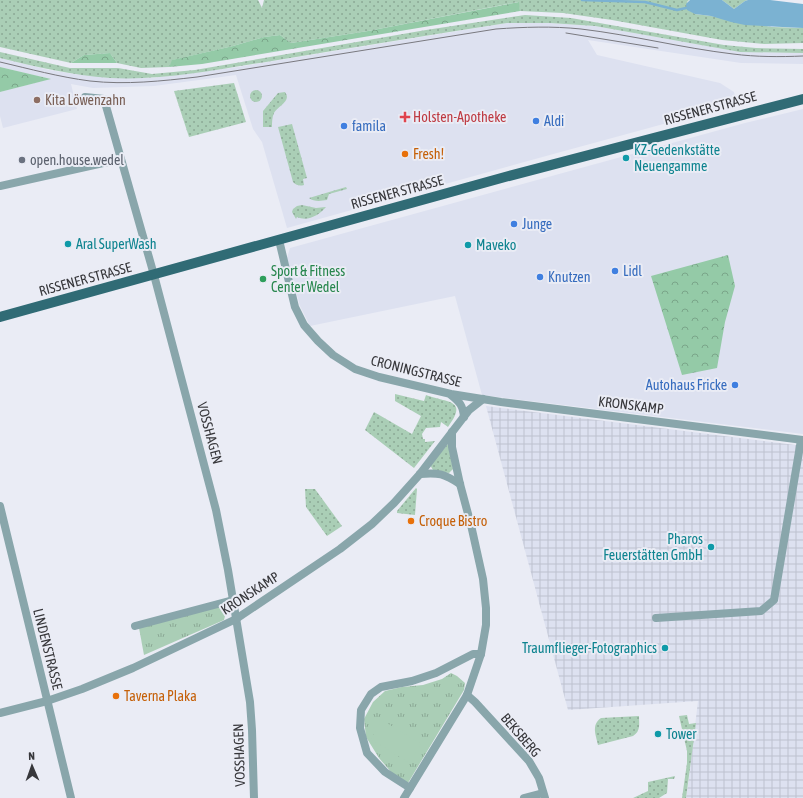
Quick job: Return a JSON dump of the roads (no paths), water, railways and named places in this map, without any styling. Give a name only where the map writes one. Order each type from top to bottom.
[{"type":"main road","name":"RISSENER STRASSE","points":[[0,316],[154,275],[498,179],[803,99]]},
{"type":"street","name":"VOSSHAGEN","points":[[85,98],[104,99],[154,275],[210,485],[228,570],[250,702],[254,798]]},
{"type":"street","points":[[0,186],[121,159]]},
{"type":"street","name":"CRONINGSTRASSE","points":[[278,240],[295,307],[304,325],[333,355],[355,369],[398,382],[451,394],[483,399]]},
{"type":"street","points":[[451,394],[461,403],[464,417]]},
{"type":"street","name":"KRONSKAMP","points":[[0,714],[47,701],[82,689],[132,668],[236,619],[355,538],[394,503],[420,474],[469,410],[483,399],[802,440],[774,600],[761,611],[656,618]]},
{"type":"street","points":[[404,798],[467,695],[481,654],[486,625],[485,592],[471,524],[460,484],[452,446],[452,432]]},
{"type":"street","points":[[420,474],[432,473],[445,475],[460,484]]},
{"type":"street","name":"LINDENSTRASSE","points":[[0,506],[71,798]]},
{"type":"street","name":"KRONSKAMP","points":[[135,626],[233,600]]},
{"type":"street","points":[[410,788],[385,772],[367,753],[360,728],[361,710],[371,694],[381,687],[412,681],[436,674],[473,654],[481,654]]},
{"type":"street","name":"BEKSBERG","points":[[467,695],[475,702],[528,762],[539,778],[544,795]]},
{"type":"street","points":[[524,798],[544,795]]},
{"type":"water","points":[[690,0],[722,0],[734,9],[748,0],[770,0],[803,4],[803,28],[745,25],[711,16],[695,14],[687,10],[686,4]]},
{"type":"waterway","points":[[582,0],[645,2],[677,10],[686,8]]},
{"type":"tram line","points":[[0,62],[90,81],[117,83],[144,82],[197,77],[496,29],[538,27],[581,29],[742,55],[803,56]]},
{"type":"tram line","points":[[566,33],[658,48]]},
{"type":"place","name":"Kita Löwenzahn","points":[[37,100]]},
{"type":"place","name":"Holsten-Apotheke","points":[[405,117]]},
{"type":"place","name":"Aldi","points":[[536,121]]},
{"type":"place","name":"famila","points":[[344,126]]},
{"type":"place","name":"Fresh!","points":[[405,154]]},
{"type":"place","name":"KZ-Gedenkstätte Neuengamme","points":[[626,158]]},
{"type":"place","name":"open.house.wedel","points":[[22,160]]},
{"type":"place","name":"Junge","points":[[514,224]]},
{"type":"place","name":"Aral SuperWash","points":[[68,244]]},
{"type":"place","name":"Maveko","points":[[468,245]]},
{"type":"place","name":"Lidl","points":[[615,271]]},
{"type":"place","name":"Knutzen","points":[[540,277]]},
{"type":"place","name":"Sport & Fitness Center Wedel","points":[[263,279]]},
{"type":"place","name":"Autohaus Fricke","points":[[735,385]]},
{"type":"place","name":"Croque Bistro","points":[[411,521]]},
{"type":"place","name":"Pharos Feuerstätten GmbH","points":[[711,547]]},
{"type":"place","name":"Traumflieger-Fotographics","points":[[665,648]]},
{"type":"place","name":"Taverna Plaka","points":[[116,696]]},
{"type":"place","name":"Tower","points":[[658,734]]}]
